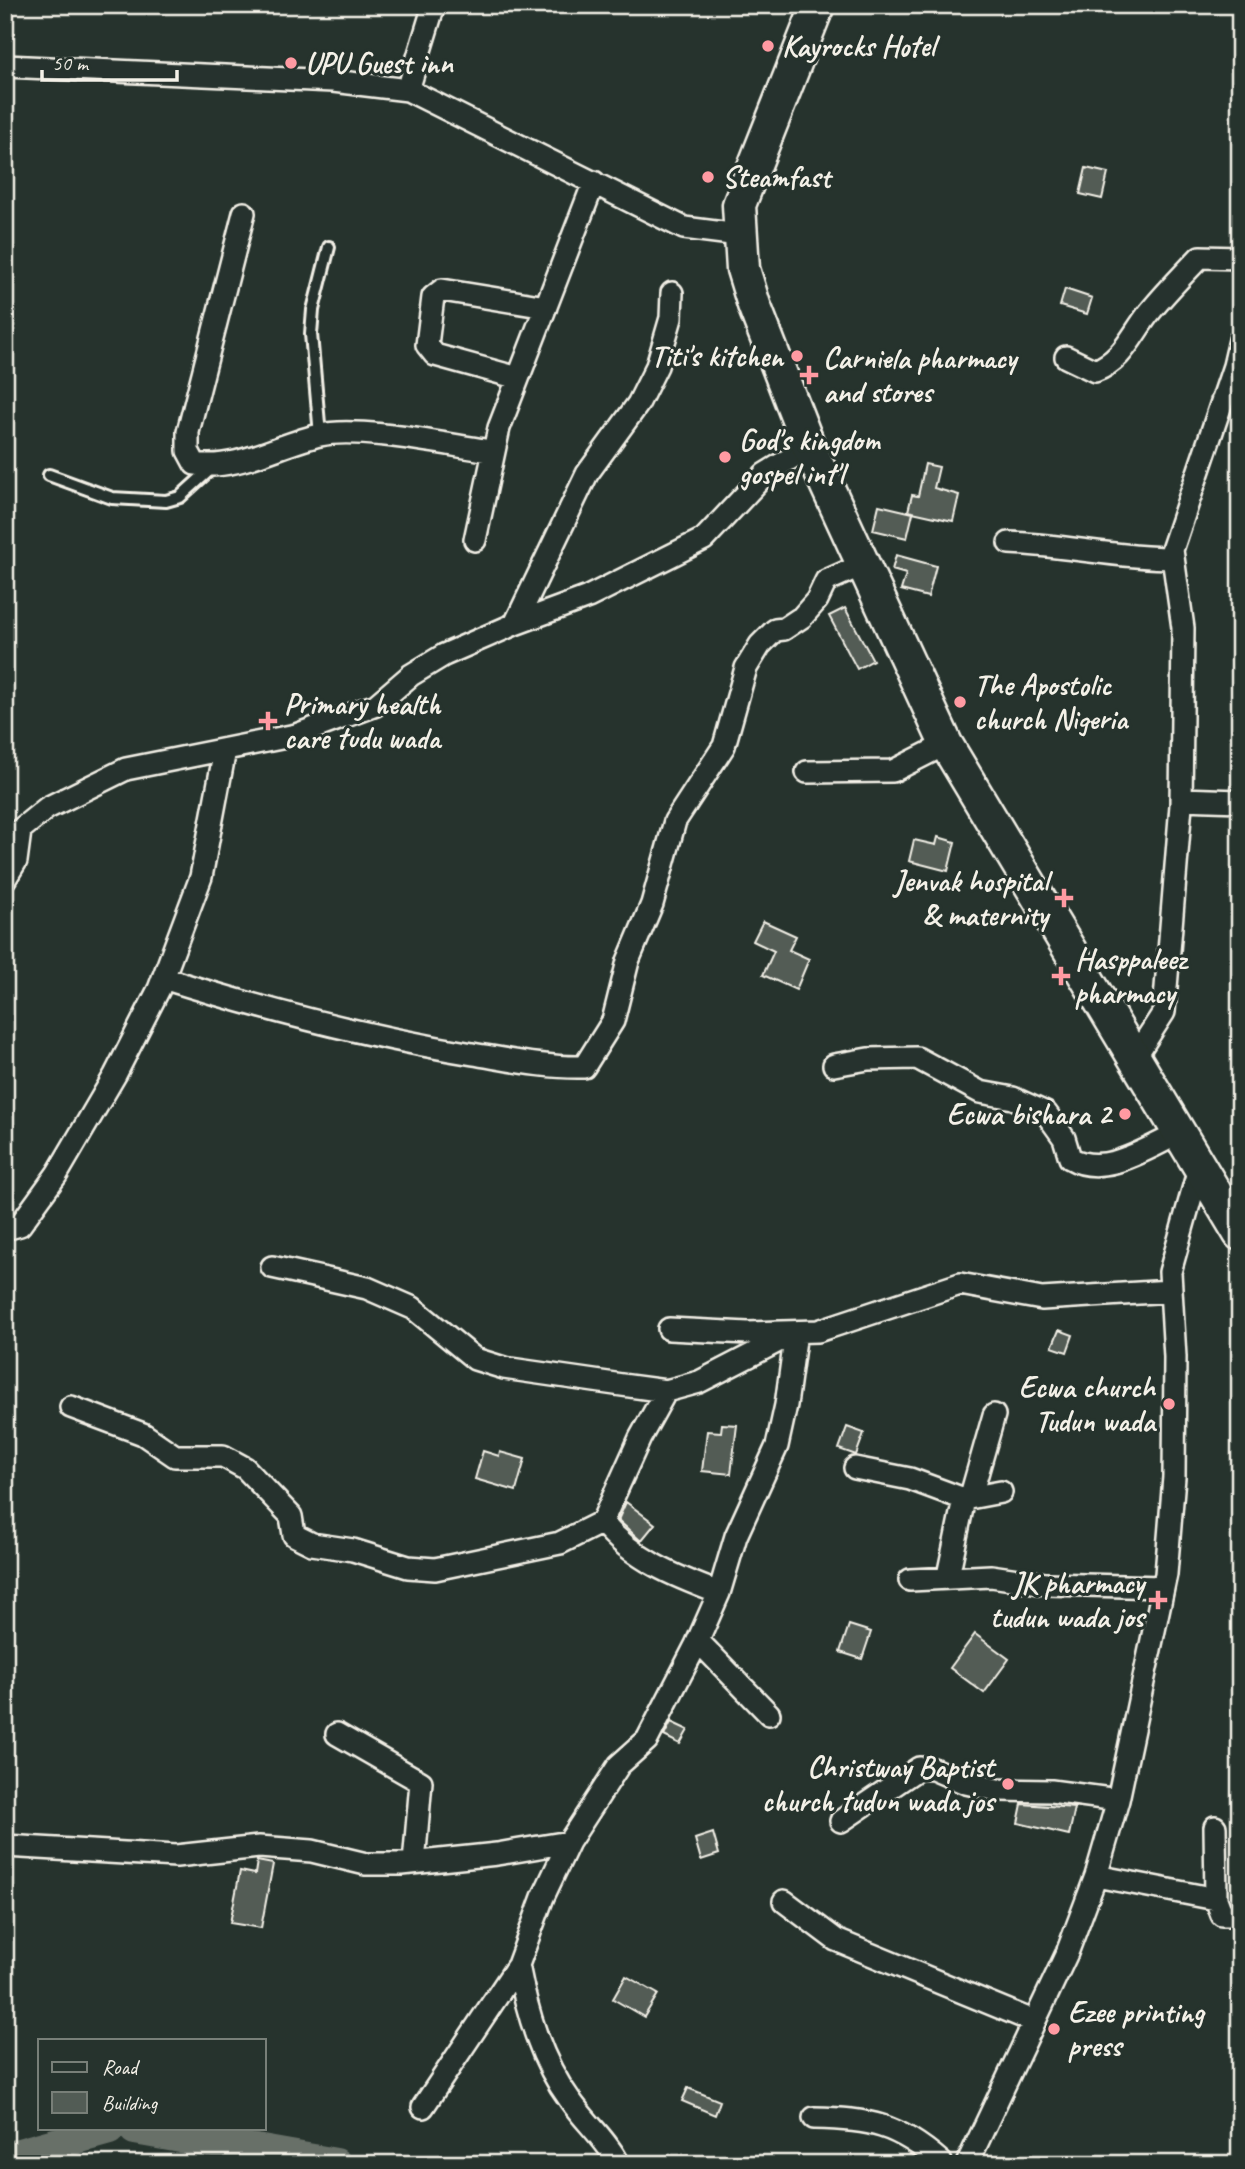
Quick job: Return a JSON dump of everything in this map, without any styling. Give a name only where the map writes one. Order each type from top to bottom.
[{"type":"main road","points":[[818,5],[739,205],[739,235],[744,269],[754,305],[809,447],[946,744],[1240,1234]]},
{"type":"street","points":[[408,90],[434,5]]},
{"type":"street","points":[[5,66],[333,81],[408,90],[684,228],[739,235]]},
{"type":"street","points":[[475,540],[491,451],[594,182]]},
{"type":"street","points":[[244,213],[188,432],[188,451],[195,464],[213,467],[320,435],[348,432],[491,451]]},
{"type":"street","points":[[1066,357],[1095,371],[1111,365],[1125,350],[1147,316],[1200,257],[1240,258]]},
{"type":"street","points":[[518,378],[435,355],[427,345],[433,297],[442,290],[546,307]]},
{"type":"street","points":[[515,624],[587,474],[638,404],[657,366],[671,318],[672,293]]},
{"type":"street","points":[[1133,1059],[1164,1012],[1181,799],[1183,628],[1172,550],[1234,366],[1240,340]]},
{"type":"street","points":[[5,879],[16,861],[13,837],[47,807],[126,769],[296,735],[376,705],[411,675],[444,655],[599,592],[704,539],[765,474],[809,447]]},
{"type":"street","points":[[1009,543],[1044,544],[1132,558],[1173,558]]},
{"type":"street","points":[[163,978],[293,1017],[414,1045],[556,1068],[584,1067],[613,1021],[628,961],[652,904],[675,821],[724,746],[746,668],[760,645],[775,630],[785,629],[802,617],[817,600],[826,581],[862,565]]},
{"type":"street","points":[[807,772],[893,771],[946,744]]},
{"type":"street","points":[[5,1229],[20,1225],[57,1174],[115,1075],[163,978],[201,877],[225,750]]},
{"type":"street","points":[[1181,799],[1240,801]]},
{"type":"street","points":[[834,1065],[868,1059],[917,1058],[980,1092],[1013,1098],[1046,1113],[1064,1138],[1070,1158],[1080,1164],[1114,1163],[1178,1134]]},
{"type":"street","points":[[814,2118],[862,2119],[893,2128],[914,2139],[939,2163],[967,2163],[1067,1953],[1096,1876],[1118,1800],[1163,1587],[1174,1477],[1175,1357],[1170,1272],[1199,1168]]},
{"type":"street","points":[[272,1267],[367,1288],[413,1308],[475,1359],[504,1368],[666,1391],[699,1382],[796,1332]]},
{"type":"street","points":[[669,1328],[748,1333],[818,1331],[960,1284],[1042,1299],[1171,1291]]},
{"type":"street","points":[[423,2107],[518,1965],[543,1897],[569,1842],[607,1780],[647,1740],[698,1641],[719,1593],[736,1536],[777,1446],[786,1405],[796,1332]]},
{"type":"street","points":[[71,1407],[143,1434],[176,1456],[223,1456],[245,1468],[292,1516],[293,1535],[312,1544],[353,1550],[408,1567],[435,1569],[560,1543],[602,1522],[640,1438],[666,1391]]},
{"type":"street","points":[[948,1576],[964,1499],[972,1492],[994,1415]]},
{"type":"street","points":[[855,1468],[910,1479],[964,1499],[1001,1492]]},
{"type":"street","points":[[602,1522],[618,1542],[637,1557],[719,1593]]},
{"type":"street","points":[[910,1580],[948,1576],[991,1576],[1046,1584],[1163,1587]]},
{"type":"street","points":[[698,1641],[769,1714]]},
{"type":"street","points":[[337,1734],[421,1782],[415,1863]]},
{"type":"street","points":[[841,1821],[919,1768],[933,1769],[966,1783],[997,1790],[1051,1791],[1118,1800]]},
{"type":"street","points":[[1215,1827],[1216,1899],[1222,1915],[1240,1915]]},
{"type":"street","points":[[5,1846],[176,1856],[259,1847],[312,1851],[366,1864],[415,1863],[497,1854],[569,1842]]},
{"type":"street","points":[[1096,1876],[1216,1899]]},
{"type":"street","points":[[784,1901],[836,1940],[1033,2021]]},
{"type":"street","points":[[518,1965],[528,2013],[552,2068],[569,2099],[611,2148],[619,2164]]},
{"type":"lane","points":[[320,435],[312,334],[313,310],[329,247]]},
{"type":"lane","points":[[49,475],[112,498],[166,501],[180,497],[213,467]]},
{"type":"building","points":[[1086,168],[1108,173],[1102,199],[1080,194]]},
{"type":"building","points":[[1065,289],[1092,298],[1087,314],[1060,306]]},
{"type":"building","points":[[925,464],[939,467],[934,488],[959,495],[953,521],[908,511],[912,495],[918,496]]},
{"type":"building","points":[[879,505],[913,513],[907,538],[873,530]]},
{"type":"building","points":[[896,555],[936,566],[928,597],[901,590],[906,574],[892,570]]},
{"type":"building","points":[[845,608],[873,660],[857,669],[829,616]]},
{"type":"building","points":[[938,837],[955,842],[948,871],[909,861],[914,840],[936,845]]},
{"type":"building","points":[[763,921],[796,936],[789,950],[809,959],[796,990],[763,975],[774,951],[753,941]]},
{"type":"building","points":[[1059,1330],[1073,1335],[1067,1352],[1052,1347]]},
{"type":"building","points":[[722,1424],[737,1425],[731,1474],[702,1471],[707,1431],[721,1432]]},
{"type":"building","points":[[847,1427],[864,1433],[856,1455],[839,1449]]},
{"type":"building","points":[[483,1451],[499,1456],[500,1452],[525,1459],[516,1491],[475,1479]]},
{"type":"building","points":[[626,1502],[655,1524],[641,1541],[618,1520]]},
{"type":"building","points":[[849,1625],[871,1632],[862,1659],[840,1652]]},
{"type":"building","points":[[975,1634],[1009,1659],[984,1693],[950,1668]]},
{"type":"building","points":[[671,1722],[688,1730],[680,1744],[664,1736]]},
{"type":"building","points":[[1022,1804],[1075,1808],[1069,1835],[1018,1823]]},
{"type":"building","points":[[713,1833],[719,1854],[701,1860],[695,1839]]},
{"type":"building","points":[[257,1861],[273,1864],[261,1928],[230,1923],[240,1871],[255,1874]]},
{"type":"building","points":[[626,1976],[658,1994],[644,2017],[613,1999]]},
{"type":"building","points":[[688,2088],[720,2101],[715,2115],[682,2101]]},
{"type":"waterway","points":[[5,2158],[105,2130]]},
{"type":"waterway","points":[[141,2130],[336,2164]]},
{"type":"place","name":"Kayrocks Hotel","points":[[768,46]]},
{"type":"place","name":"UPU Guest inn","points":[[291,63]]},
{"type":"place","name":"Steamfast","points":[[708,177]]},
{"type":"place","name":"Titi's kitchen","points":[[797,356]]},
{"type":"place","name":"Carniela pharmacy and stores","points":[[809,375]]},
{"type":"place","name":"God's kingdom gospel int'l","points":[[725,457]]},
{"type":"place","name":"The Apostolic church Nigeria","points":[[960,702]]},
{"type":"place","name":"Primary health care tudu wada","points":[[268,721]]},
{"type":"place","name":"Jenvak hospital & maternity","points":[[1064,898]]},
{"type":"place","name":"Hasppaleez pharmacy","points":[[1061,976]]},
{"type":"place","name":"Ecwa bishara 2","points":[[1125,1114]]},
{"type":"place","name":"Ecwa church Tudun wada","points":[[1169,1404]]},
{"type":"place","name":"JK pharmacy tudun wada jos","points":[[1158,1600]]},
{"type":"place","name":"Christway Baptist church tudun wada jos","points":[[1008,1784]]},
{"type":"place","name":"Ezee printing press","points":[[1054,2029]]}]
